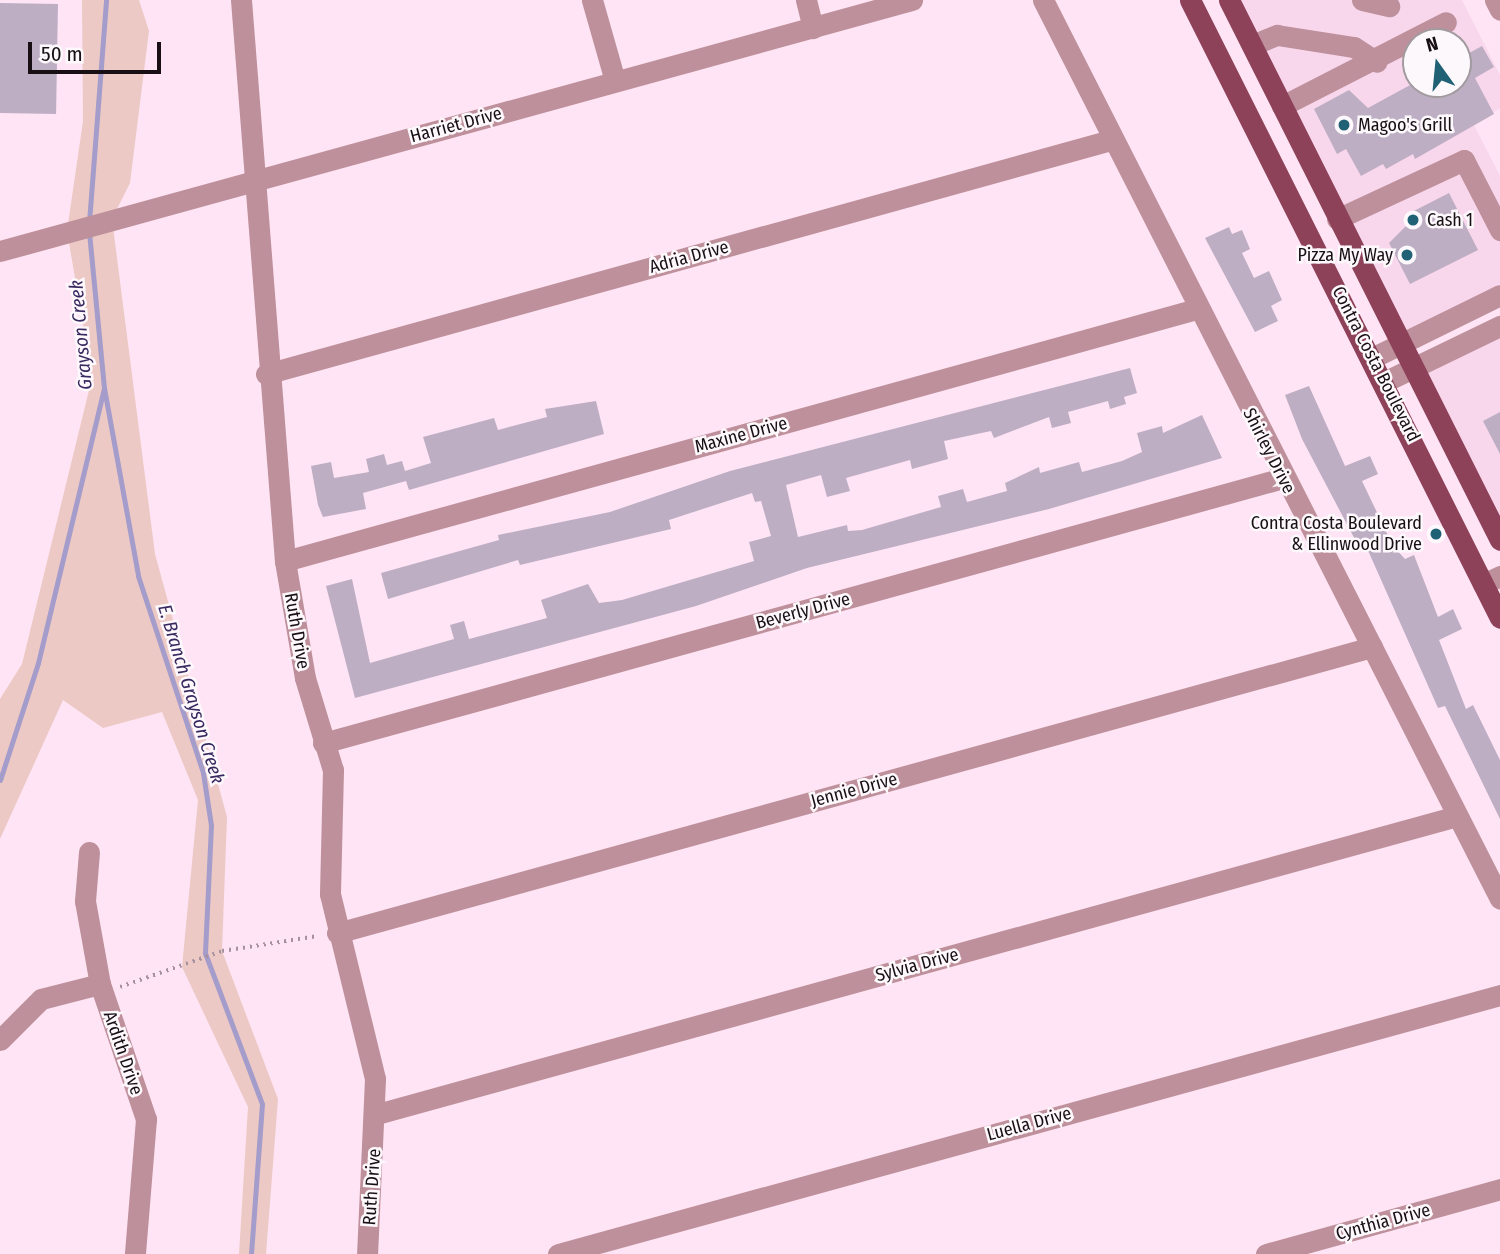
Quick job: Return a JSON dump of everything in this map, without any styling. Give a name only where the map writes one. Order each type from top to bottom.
[{"type":"main road","name":"Contra Costa Boulevard","points":[[1190,0],[1491,580],[1500,618]]},
{"type":"main road","name":"Contra Costa Boulevard","points":[[1229,0],[1337,219],[1404,342],[1500,540]]},
{"type":"street","name":"Ruth Drive","points":[[241,0],[266,374],[285,561],[335,789],[330,894],[337,933],[364,1019],[377,1114],[367,1254]]},
{"type":"street","points":[[592,0],[615,81]]},
{"type":"street","points":[[806,0],[813,28]]},
{"type":"street","name":"Harriet Drive","points":[[0,251],[912,0]]},
{"type":"street","name":"Shirley Drive","points":[[1043,0],[1196,309],[1500,899]]},
{"type":"street","points":[[1362,0],[1390,6]]},
{"type":"street","points":[[1495,0],[1500,10]]},
{"type":"street","points":[[1282,106],[1377,62],[1446,22]]},
{"type":"street","points":[[1252,45],[1277,35],[1354,47],[1377,62]]},
{"type":"street","name":"Adria Drive","points":[[266,374],[1111,140]]},
{"type":"street","points":[[1337,219],[1464,160],[1500,230]]},
{"type":"street","points":[[1374,357],[1500,295]]},
{"type":"street","name":"Maxine Drive","points":[[285,561],[1196,309]]},
{"type":"street","points":[[1386,381],[1500,326]]},
{"type":"street","name":"Beverly Drive","points":[[323,743],[1283,478]]},
{"type":"street","name":"Jennie Drive","points":[[337,933],[1372,647]]},
{"type":"street","name":"Sylvia Drive","points":[[377,1114],[1457,816]]},
{"type":"street","name":"Ardith Drive","points":[[89,852],[85,901],[101,989],[146,1119],[135,1254]]},
{"type":"street","points":[[0,1040],[41,999],[101,989]]},
{"type":"street","name":"Luella Drive","points":[[558,1254],[1500,995]]},
{"type":"street","name":"Cynthia Drive","points":[[1266,1254],[1500,1189]]},
{"type":"path","points":[[101,989],[183,967],[222,951],[337,933]]},
{"type":"shaded area","points":[[82,0],[139,0],[149,31],[130,183],[112,219],[155,554],[227,817],[222,951],[278,1099],[266,1254],[239,1254],[248,1107],[182,967],[198,800],[162,712],[103,728],[63,700],[0,839],[0,699],[22,664],[92,378],[67,231],[83,121]]},
{"type":"shaded area","points":[[1229,0],[1462,0],[1500,75],[1500,108],[1474,125],[1500,176],[1500,295],[1403,342]]},
{"type":"shaded area","points":[[1500,326],[1500,540],[1416,367]]},
{"type":"building","points":[[0,3],[58,4],[56,114],[0,113]]},
{"type":"building","points":[[1482,46],[1494,67],[1475,78],[1494,114],[1415,159],[1413,154],[1386,169],[1383,164],[1361,176],[1346,149],[1337,154],[1314,109],[1349,90],[1368,108],[1402,89],[1402,98],[1472,98],[1472,51]]},
{"type":"building","points":[[1449,193],[1478,250],[1410,284],[1389,243],[1409,223],[1404,216]]},
{"type":"building","points":[[1229,227],[1232,234],[1242,230],[1250,249],[1242,253],[1254,278],[1269,271],[1282,300],[1271,306],[1278,321],[1255,332],[1205,238]]},
{"type":"building","points":[[1130,368],[1137,393],[1124,397],[1126,404],[1110,409],[1108,401],[1068,412],[1071,423],[1052,428],[1049,417],[994,438],[991,431],[944,441],[948,459],[912,469],[910,460],[846,478],[850,491],[827,497],[821,475],[786,485],[798,537],[847,525],[848,531],[862,530],[941,507],[938,496],[963,489],[967,502],[1007,491],[1005,483],[1039,467],[1040,473],[1079,462],[1082,472],[1122,461],[1142,452],[1137,433],[1162,426],[1163,433],[1202,415],[1222,458],[1049,509],[807,568],[696,606],[355,698],[326,586],[352,579],[370,663],[454,639],[450,625],[464,621],[469,639],[547,618],[541,600],[588,584],[599,603],[622,600],[754,561],[749,542],[771,536],[761,501],[755,502],[752,493],[669,520],[671,529],[520,565],[518,560],[388,599],[381,573],[499,540],[498,535],[610,512],[730,471]]},
{"type":"building","points":[[1309,386],[1345,466],[1370,456],[1378,474],[1362,481],[1393,546],[1405,559],[1414,555],[1438,617],[1453,609],[1462,629],[1439,640],[1466,709],[1473,705],[1500,760],[1500,819],[1445,706],[1438,708],[1366,546],[1360,549],[1302,439],[1285,395]]},
{"type":"building","points":[[596,401],[604,434],[409,490],[406,481],[363,493],[366,509],[323,517],[318,505],[311,466],[331,462],[334,478],[369,472],[366,459],[384,454],[387,465],[402,461],[405,471],[431,463],[423,437],[494,418],[498,430],[547,417],[545,409]]},
{"type":"building","points":[[1500,412],[1500,454],[1483,421]]},
{"type":"waterway","name":"Grayson Creek","points":[[89,222],[106,0]]},
{"type":"waterway","name":"Grayson Creek","points":[[0,780],[38,663],[104,388],[89,232]]},
{"type":"waterway","name":"E. Branch Grayson Creek","points":[[104,388],[138,576],[203,773],[211,825],[205,953],[262,1104],[251,1254]]},
{"type":"place","name":"Magoo's Grill","points":[[1344,125]]},
{"type":"place","name":"Cash 1","points":[[1413,220]]},
{"type":"place","name":"Pizza My Way","points":[[1407,255]]},
{"type":"place","name":"Contra Costa Boulevard & Ellinwood Drive","points":[[1436,534]]}]
